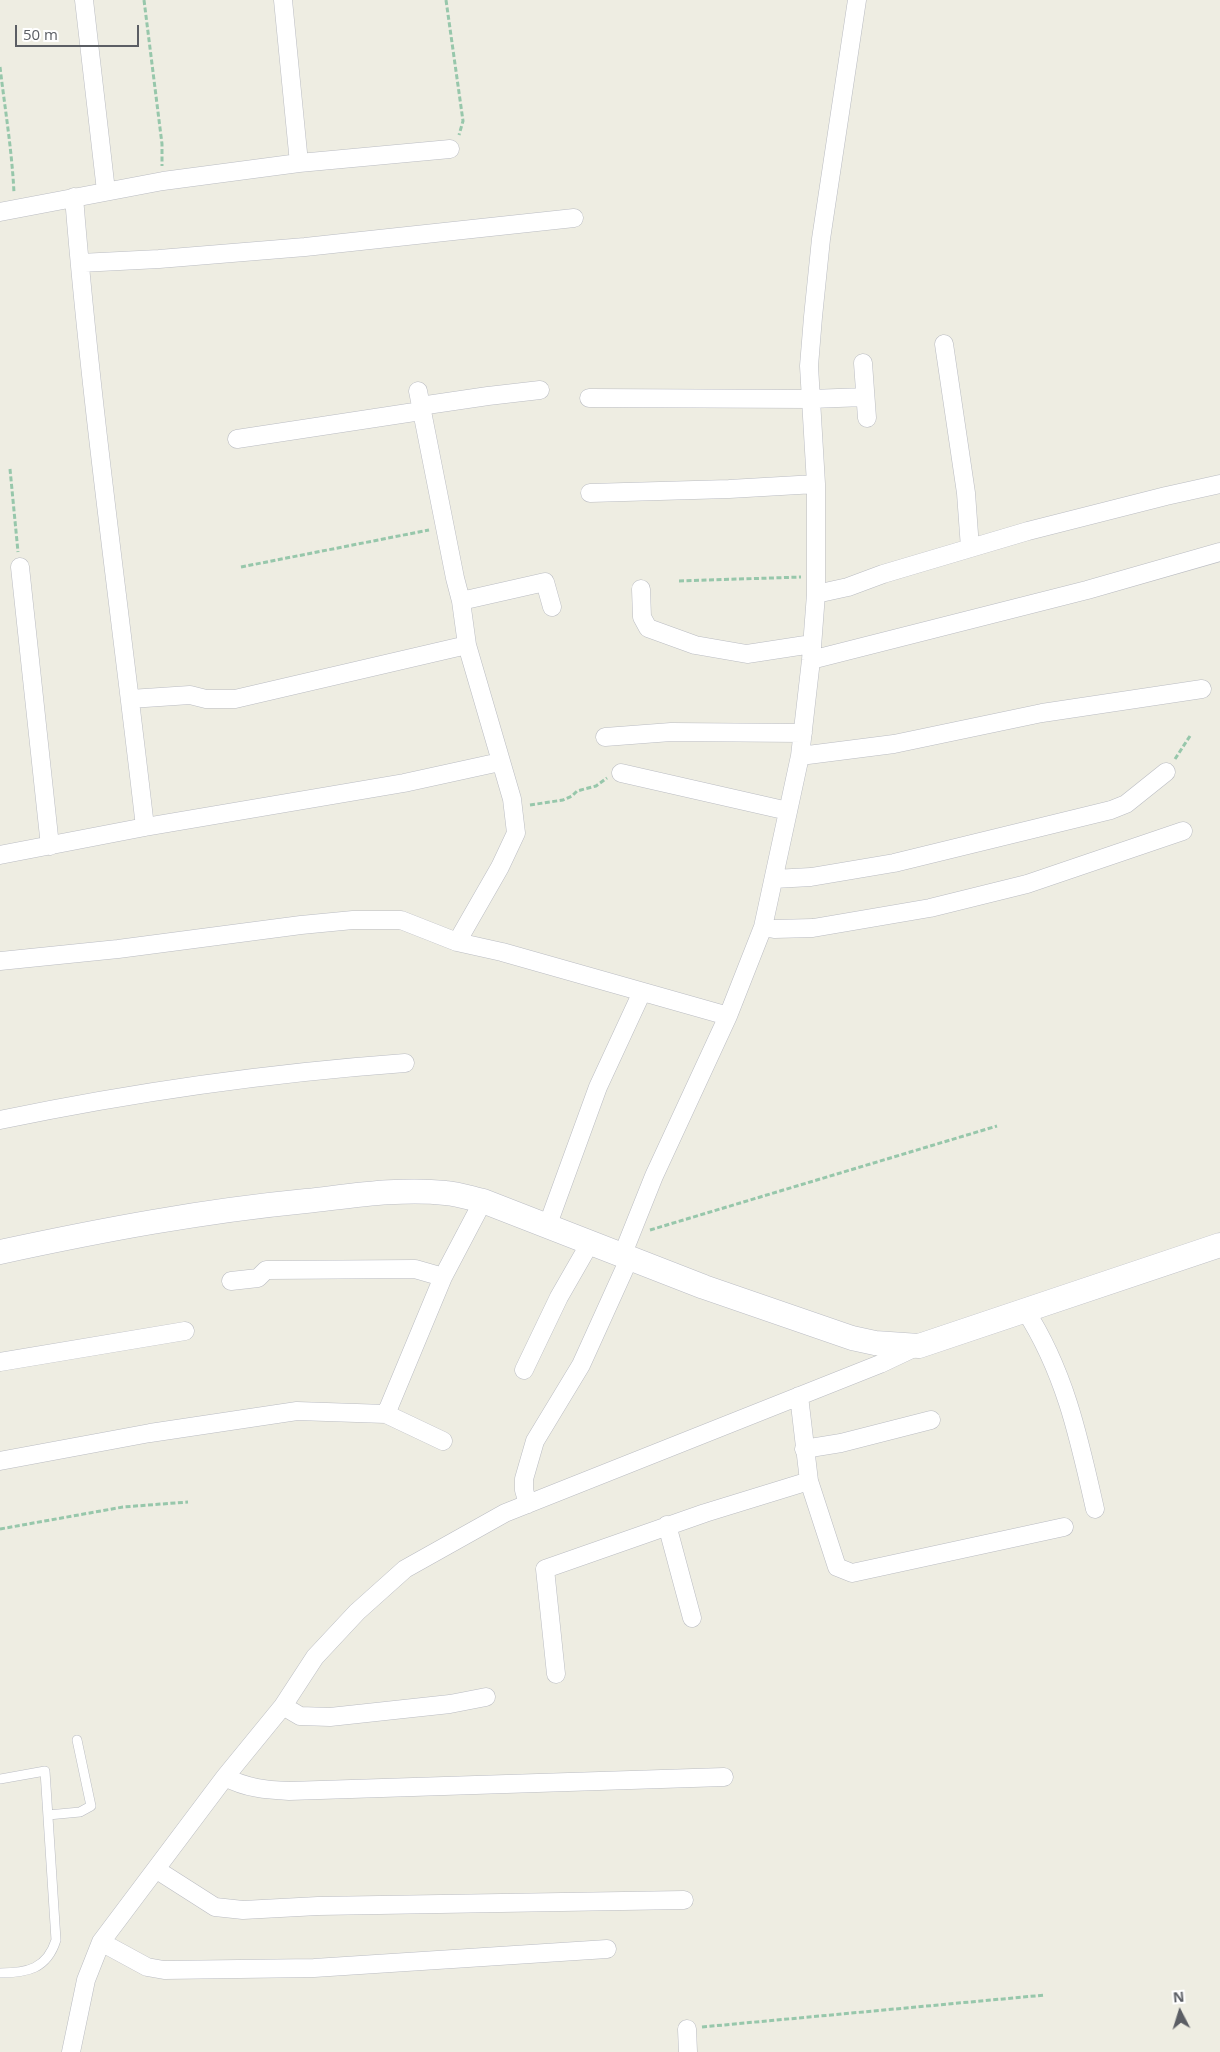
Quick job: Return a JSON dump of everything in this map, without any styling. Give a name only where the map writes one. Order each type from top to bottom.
[{"type":"main road","points":[[0,1252],[104,1229],[178,1216],[261,1205],[399,1192],[446,1193],[483,1200],[704,1287],[852,1338],[875,1343],[919,1346],[1220,1245]]},
{"type":"street","points":[[84,0],[106,191]]},
{"type":"street","points":[[283,0],[298,163]]},
{"type":"street","points":[[528,1504],[524,1490],[524,1479],[535,1441],[582,1365],[626,1257],[654,1176],[728,1016],[763,927],[774,879],[800,756],[812,652],[816,585],[816,484],[809,366],[821,239],[857,0]]},
{"type":"street","points":[[7,210],[158,182],[298,163],[450,149]]},
{"type":"street","points":[[74,197],[145,827]]},
{"type":"street","points":[[80,263],[159,259],[305,247],[574,218]]},
{"type":"street","points":[[944,344],[966,493],[970,548]]},
{"type":"street","points":[[863,363],[867,418]]},
{"type":"street","points":[[237,439],[420,403],[540,390]]},
{"type":"street","points":[[589,398],[811,399],[865,397]]},
{"type":"street","points":[[420,403],[444,527],[461,601],[467,645],[512,799],[516,833],[500,868],[457,942]]},
{"type":"street","points":[[590,493],[730,489],[816,484]]},
{"type":"street","points":[[816,585],[848,587],[883,574],[970,548],[1166,496],[1220,484]]},
{"type":"street","points":[[641,589],[642,618],[648,628],[696,646],[747,654],[812,652],[1087,590],[1220,552]]},
{"type":"street","points":[[20,567],[50,846]]},
{"type":"street","points":[[461,601],[545,582],[552,608]]},
{"type":"street","points":[[130,699],[190,695],[206,699],[235,699],[467,645]]},
{"type":"street","points":[[800,756],[894,744],[1042,713],[1202,689]]},
{"type":"street","points":[[605,737],[671,732],[803,733]]},
{"type":"street","points":[[0,855],[145,827],[404,783],[500,762]]},
{"type":"street","points":[[774,879],[810,877],[894,863],[1112,810],[1126,804],[1166,772]]},
{"type":"street","points":[[621,773],[788,811]]},
{"type":"street","points":[[763,927],[774,929],[813,928],[930,908],[1027,884],[1183,831]]},
{"type":"street","points":[[0,962],[301,925],[354,920],[401,920],[457,942],[512,954],[728,1016]]},
{"type":"street","points":[[547,1226],[598,1087],[642,992]]},
{"type":"street","points":[[0,1120],[134,1094],[328,1069],[405,1063]]},
{"type":"street","points":[[386,1414],[443,1276],[483,1200]]},
{"type":"street","points":[[524,1370],[558,1298],[590,1243]]},
{"type":"street","points":[[231,1281],[258,1278],[266,1270],[415,1269],[443,1276]]},
{"type":"street","points":[[1025,1310],[1052,1358],[1078,1434],[1095,1509]]},
{"type":"street","points":[[0,1362],[185,1331]]},
{"type":"street","points":[[71,2052],[86,1980],[101,1942],[157,1870],[225,1777],[283,1706],[315,1658],[358,1612],[405,1569],[505,1513],[880,1364],[919,1346]]},
{"type":"street","points":[[799,1396],[809,1481],[837,1567],[852,1573],[1064,1527]]},
{"type":"street","points":[[0,1461],[150,1433],[297,1411],[386,1414],[443,1441]]},
{"type":"street","points":[[804,1449],[841,1443],[930,1420]]},
{"type":"street","points":[[556,1674],[545,1569],[667,1525],[809,1481]]},
{"type":"street","points":[[667,1525],[692,1618]]},
{"type":"street","points":[[283,1706],[300,1716],[330,1717],[450,1704],[486,1697]]},
{"type":"street","points":[[225,1777],[239,1785],[254,1789],[289,1791],[724,1777]]},
{"type":"street","points":[[157,1870],[215,1907]]},
{"type":"street","points":[[187,1902],[200,1907],[242,1910],[318,1906],[684,1900]]},
{"type":"street","points":[[101,1942],[147,1967],[164,1970],[314,1968],[607,1949]]},
{"type":"street","points":[[687,2029],[688,2052]]},
{"type":"lane","points":[[48,1814],[80,1812],[91,1806],[77,1740]]},
{"type":"lane","points":[[0,1779],[45,1771],[56,1940],[52,1953],[31,1970],[21,1973],[0,1973]]},
{"type":"path","points":[[144,0],[162,144],[163,162],[158,182]]},
{"type":"path","points":[[446,0],[462,121],[461,132],[450,149]]},
{"type":"path","points":[[0,68],[9,144],[13,160],[7,210]]},
{"type":"path","points":[[10,469],[20,567]]},
{"type":"path","points":[[241,567],[444,527]]},
{"type":"path","points":[[679,581],[816,585]]},
{"type":"path","points":[[1166,772],[1190,736]]},
{"type":"path","points":[[514,812],[532,804],[563,800],[572,796],[577,791],[596,786],[613,775],[621,773]]},
{"type":"path","points":[[626,1257],[641,1233],[997,1126]]},
{"type":"path","points":[[0,1529],[124,1507],[188,1502]]},
{"type":"path","points":[[687,2029],[1045,1995]]}]
